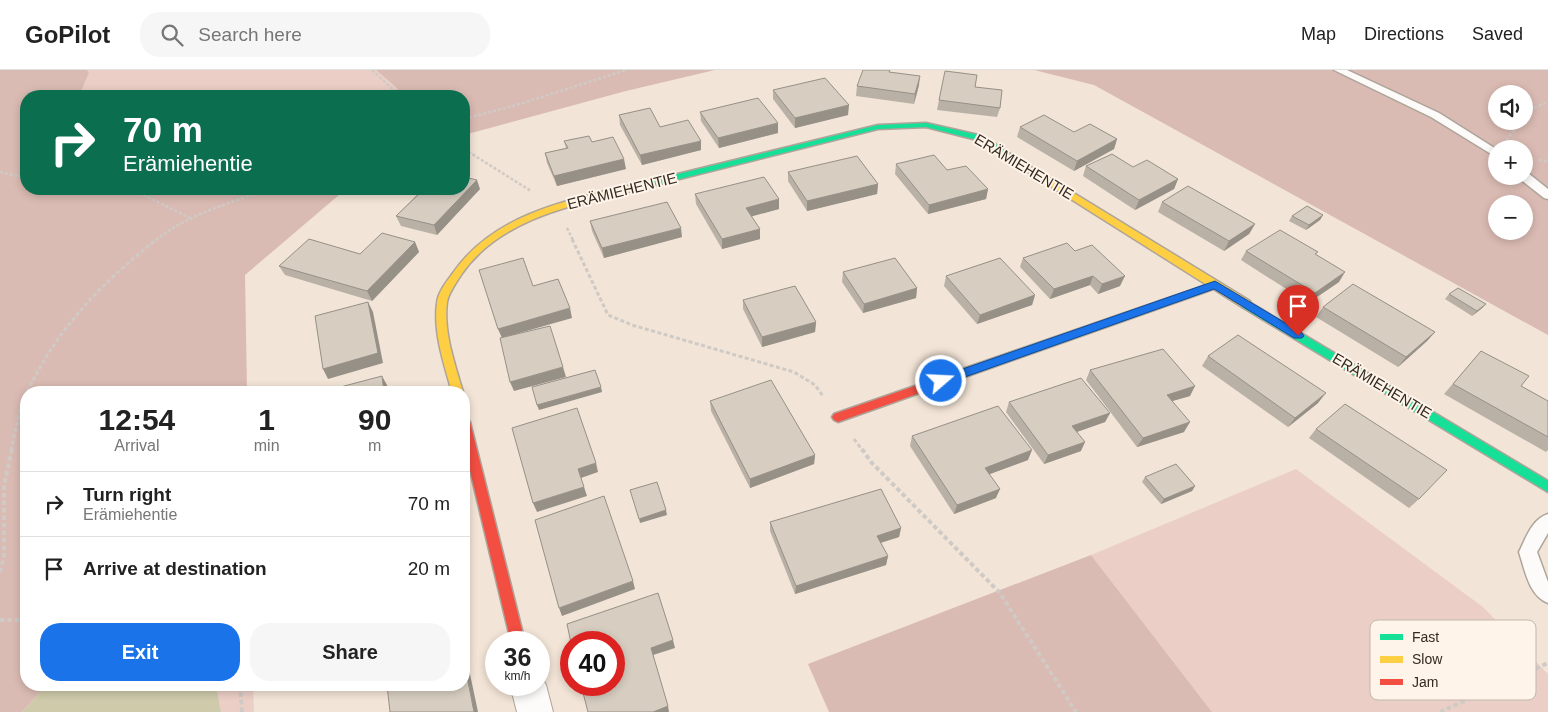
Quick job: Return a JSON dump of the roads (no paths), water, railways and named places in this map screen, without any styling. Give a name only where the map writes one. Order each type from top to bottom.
[{"type":"street","name":"ERÄMIEHENTIE","points":[[456,386],[442,331],[442,300],[455,274],[471,254],[499,232],[557,207],[878,127],[926,125],[980,138],[1215,285],[1548,488]]},
{"type":"street","points":[[838,417],[1215,285]]},
{"type":"street","points":[[470,446],[515,631]]},
{"type":"street","points":[[530,696],[534,712]]},
{"type":"lane","points":[[1339,70],[1435,115],[1488,149]]},
{"type":"lane","points":[[1533,183],[1548,195]]},
{"type":"lane","points":[[1548,521],[1537,533],[1528,552],[1538,583],[1548,595]]}]
